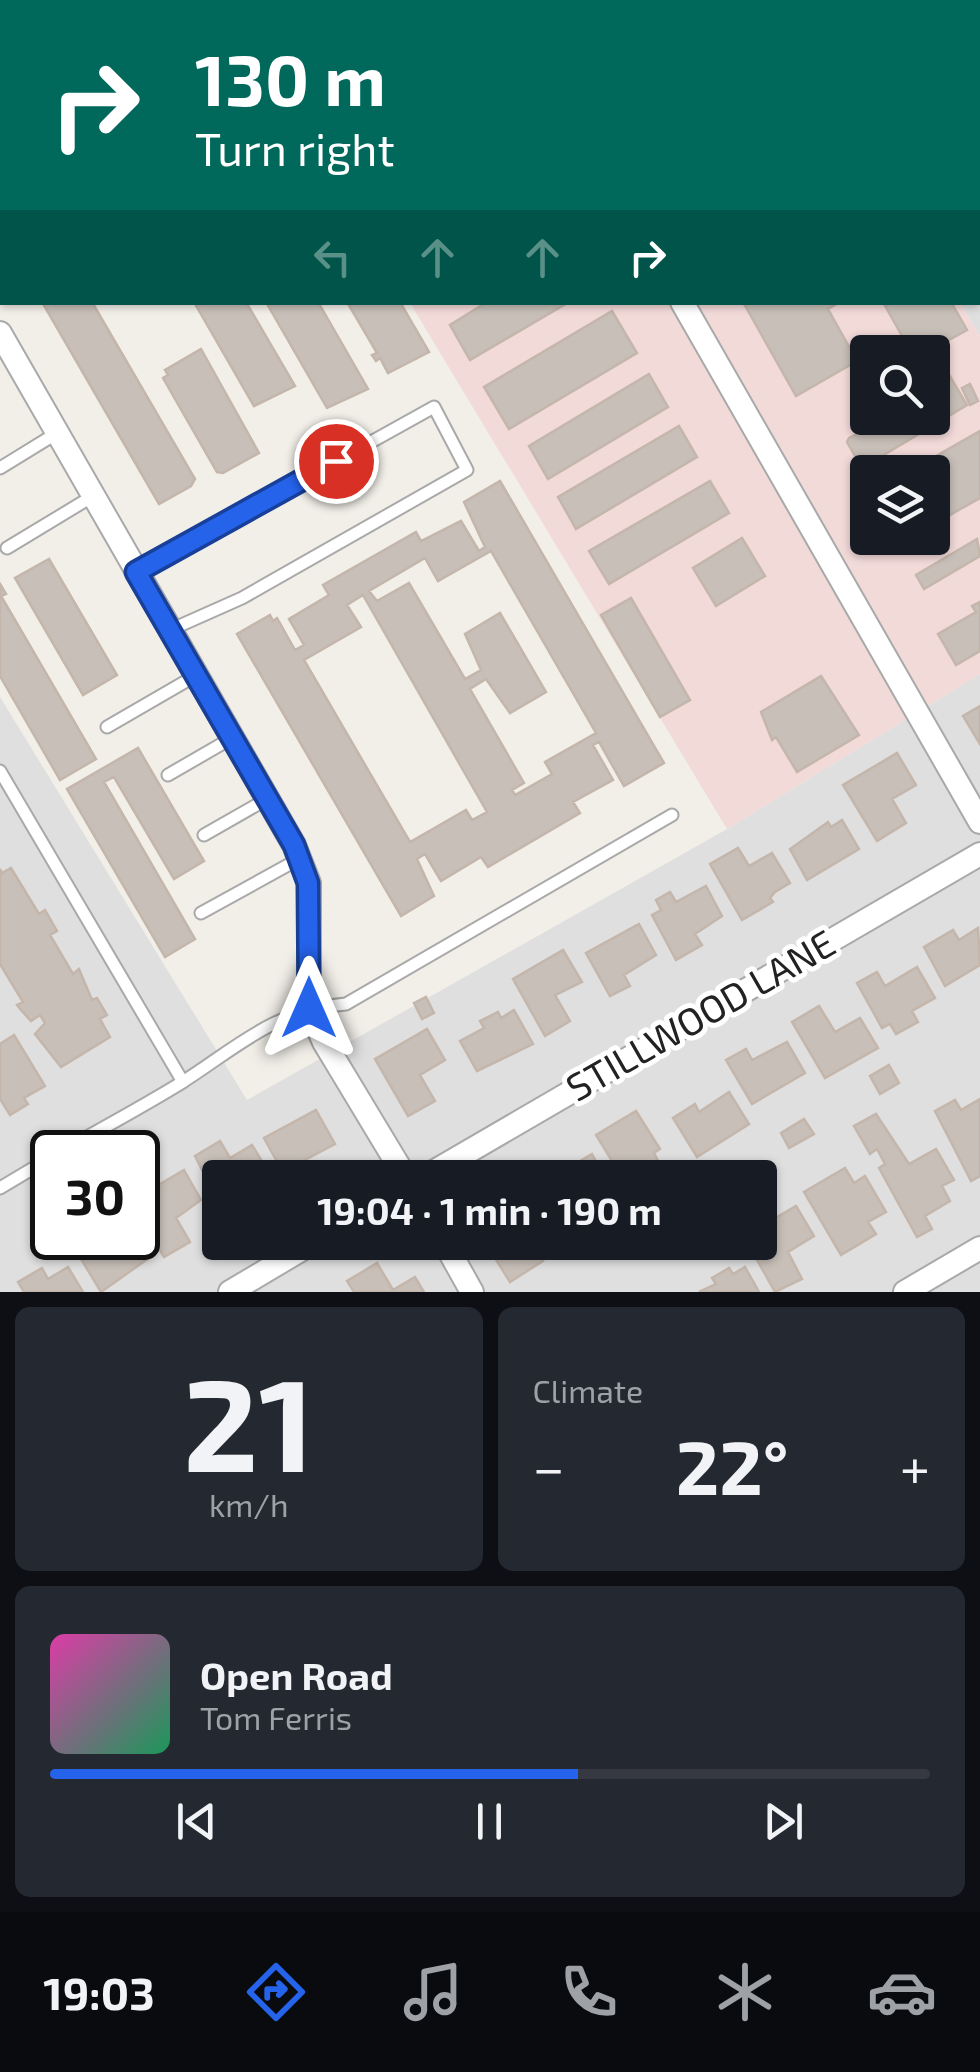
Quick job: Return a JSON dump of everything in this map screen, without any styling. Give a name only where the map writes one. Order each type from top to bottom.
[{"type":"street","points":[[684,305],[980,822]]},
{"type":"street","points":[[0,333],[299,859],[308,883],[309,1008],[324,1042],[395,1160]]},
{"type":"street","name":"STILLWOOD LANE","points":[[454,1160],[980,854]]},
{"type":"street","points":[[906,1292],[980,1248]]},
{"type":"street","points":[[230,1292],[284,1260]]},
{"type":"street","points":[[454,1260],[472,1292]]},
{"type":"lane","points":[[136,572],[434,407],[467,470],[242,598],[170,630]]},
{"type":"lane","points":[[0,468],[57,433]]},
{"type":"lane","points":[[7,548],[93,496]]},
{"type":"lane","points":[[107,728],[195,676]]},
{"type":"lane","points":[[168,775],[232,738]]},
{"type":"lane","points":[[0,771],[183,1082]]},
{"type":"lane","points":[[204,836],[268,799]]},
{"type":"lane","points":[[99,1130],[183,1082],[249,1034],[309,1008],[346,1004],[672,815]]},
{"type":"lane","points":[[201,914],[299,859]]},
{"type":"lane","points":[[0,1188],[30,1170]]},
{"type":"shaded area","points":[[411,305],[961,305],[980,336],[980,674],[727,829]]},
{"type":"shaded area","points":[[961,305],[980,305],[980,336]]},
{"type":"shaded area","points":[[980,674],[980,1292],[0,1292],[0,697],[247,1100],[727,829]]},
{"type":"building","points":[[44,305],[94,305],[195,479],[191,486],[159,504]]},
{"type":"building","points":[[196,305],[248,305],[295,386],[254,406]]},
{"type":"building","points":[[268,305],[320,305],[368,389],[327,408]]},
{"type":"building","points":[[349,305],[402,305],[429,352],[388,373],[380,358],[376,361],[372,355],[377,353]]},
{"type":"building","points":[[482,305],[564,305],[470,360],[450,325]]},
{"type":"building","points":[[745,305],[835,305],[828,309],[850,348],[850,365],[796,396]]},
{"type":"building","points":[[885,305],[953,305],[967,330],[950,339],[950,335],[901,335]]},
{"type":"building","points":[[612,311],[637,353],[509,429],[484,387]]},
{"type":"building","points":[[201,349],[259,453],[223,473],[217,472],[163,378],[168,375],[165,370]]},
{"type":"building","points":[[649,374],[668,407],[548,479],[529,446]]},
{"type":"building","points":[[950,376],[967,405],[950,415]]},
{"type":"building","points":[[970,384],[978,401],[970,405],[962,388]]},
{"type":"building","points":[[679,426],[697,457],[576,529],[558,497]]},
{"type":"building","points":[[980,431],[980,498],[950,515],[950,455],[938,455]]},
{"type":"building","points":[[917,435],[884,455],[854,455],[847,442],[849,438]]},
{"type":"building","points":[[500,481],[664,763],[624,786],[599,742],[593,745],[613,780],[573,802],[580,813],[488,867],[481,857],[441,881],[425,854],[417,859],[434,896],[401,916],[237,634],[270,615],[273,621],[277,618],[295,650],[304,645],[289,619],[329,595],[323,585],[416,532],[421,541],[461,521],[479,551],[485,547],[464,502]],"holes":[[[491,551],[596,733],[545,762],[552,774],[515,795],[512,790],[524,783],[470,689],[486,679],[510,713],[546,692],[500,613],[465,634],[481,670],[465,679],[409,583],[377,601],[369,591],[425,558],[438,581]],[[363,595],[487,812],[472,820],[466,810],[410,842],[304,660],[361,627],[347,605]]]},
{"type":"building","points":[[710,481],[729,513],[609,584],[589,551]]},
{"type":"building","points":[[742,538],[765,576],[716,606],[693,568]]},
{"type":"building","points":[[977,539],[980,556],[924,589],[916,575]]},
{"type":"building","points":[[49,559],[117,675],[83,695],[15,578]]},
{"type":"building","points":[[0,584],[6,594],[1,596],[96,759],[60,780],[0,676]]},
{"type":"building","points":[[631,598],[690,700],[660,717],[601,615]]},
{"type":"building","points":[[980,602],[980,651],[956,665],[938,634],[976,612],[972,606]]},
{"type":"building","points":[[821,676],[859,735],[797,772],[776,737],[772,740],[761,712]]},
{"type":"building","points":[[980,706],[980,744],[963,716]]},
{"type":"building","points":[[138,748],[204,861],[174,879],[114,777],[104,782],[195,939],[165,957],[67,789]]},
{"type":"building","points":[[897,753],[916,785],[892,799],[906,823],[877,841],[843,785]]},
{"type":"building","points":[[842,820],[859,849],[807,880],[790,849],[828,822],[831,827]]},
{"type":"building","points":[[738,848],[749,866],[772,853],[790,883],[775,892],[770,898],[773,902],[742,920],[710,864]]},
{"type":"building","points":[[11,868],[39,914],[45,910],[57,931],[50,935],[73,974],[79,969],[92,1000],[97,998],[107,1015],[100,1019],[110,1037],[61,1067],[35,1034],[45,1023],[40,1015],[31,1021],[20,1009],[17,1005],[23,1002],[0,964],[0,869],[2,873]]},
{"type":"building","points":[[706,886],[722,916],[695,934],[702,945],[676,960],[652,915],[661,910],[656,900],[670,892],[676,902]]},
{"type":"building","points":[[639,924],[656,955],[624,975],[630,986],[610,996],[586,953]]},
{"type":"building","points":[[978,928],[980,965],[945,986],[924,947],[953,930],[959,940]]},
{"type":"building","points":[[563,950],[582,982],[555,995],[570,1021],[545,1036],[513,979]]},
{"type":"building","points":[[917,967],[935,998],[912,1011],[918,1022],[896,1034],[890,1024],[882,1028],[857,983],[877,972],[885,986]]},
{"type":"building","points":[[426,997],[434,1013],[422,1019],[414,1003]]},
{"type":"building","points":[[819,1006],[835,1032],[860,1018],[878,1048],[825,1078],[792,1022]]},
{"type":"building","points":[[514,1010],[533,1044],[477,1071],[460,1041],[484,1028],[480,1021],[498,1012],[501,1018]]},
{"type":"building","points":[[427,1029],[445,1060],[420,1075],[435,1101],[408,1116],[375,1059]]},
{"type":"building","points":[[14,1035],[45,1086],[24,1098],[28,1104],[10,1115],[0,1099],[0,1044]]},
{"type":"building","points":[[787,1042],[805,1073],[752,1104],[726,1060],[746,1049],[752,1060]]},
{"type":"building","points":[[889,1065],[899,1083],[880,1094],[870,1076]]},
{"type":"building","points":[[729,1092],[749,1124],[697,1157],[673,1118],[695,1104],[699,1112]]},
{"type":"building","points":[[980,1099],[980,1176],[971,1181],[935,1111],[955,1100],[961,1110]]},
{"type":"building","points":[[316,1110],[335,1144],[305,1160],[276,1160],[264,1138]]},
{"type":"building","points":[[636,1111],[660,1149],[654,1153],[658,1160],[611,1160],[596,1135]]},
{"type":"building","points":[[876,1114],[909,1164],[936,1149],[954,1180],[942,1186],[950,1201],[925,1216],[932,1229],[917,1237],[879,1168],[885,1164],[877,1149],[870,1154],[854,1126]]},
{"type":"building","points":[[804,1119],[814,1134],[789,1148],[781,1133]]},
{"type":"building","points":[[220,1141],[230,1158],[252,1145],[261,1160],[202,1160],[202,1170],[195,1156]]},
{"type":"building","points":[[845,1168],[854,1183],[865,1176],[886,1212],[868,1222],[876,1234],[841,1255],[804,1192]]},
{"type":"building","points":[[184,1170],[201,1200],[176,1218],[190,1242],[164,1257],[160,1250],[160,1184]]},
{"type":"building","points":[[796,1206],[814,1236],[788,1252],[802,1279],[775,1292],[757,1260],[777,1260],[777,1217]]},
{"type":"building","points":[[82,1260],[146,1260],[101,1292]]},
{"type":"building","points":[[496,1260],[543,1261],[510,1282]]},
{"type":"building","points":[[377,1263],[393,1290],[415,1277],[424,1292],[354,1292],[347,1281]]},
{"type":"building","points":[[68,1267],[83,1292],[24,1292],[18,1282],[42,1268],[48,1279]]},
{"type":"building","points":[[745,1267],[759,1292],[699,1292],[716,1284],[712,1278],[729,1268],[733,1274]]},
{"type":"route","points":[[309,1008],[308,883],[294,845],[136,572],[336,461]]}]
